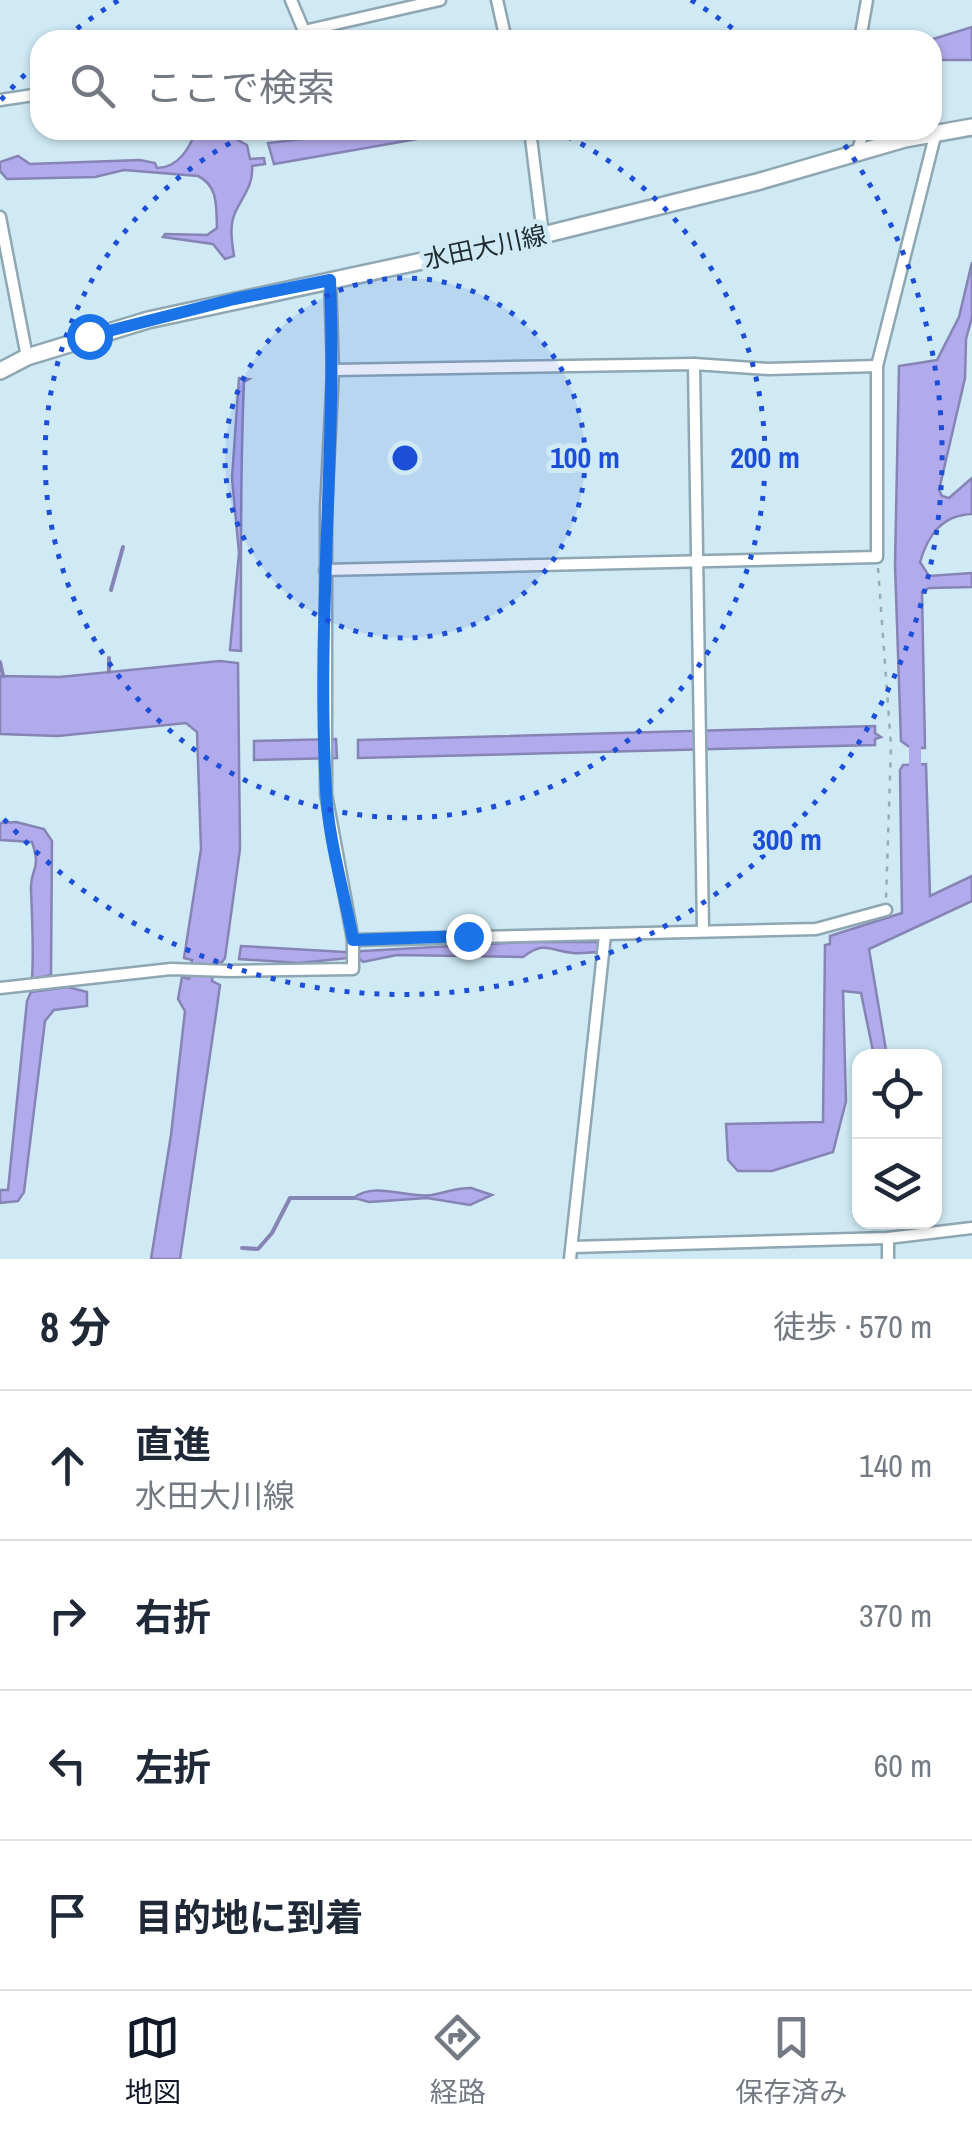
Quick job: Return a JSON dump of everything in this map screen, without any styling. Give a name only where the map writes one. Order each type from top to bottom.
[{"type":"main road","name":"水田大川線","points":[[942,131],[972,127]]},
{"type":"main road","name":"水田大川線","points":[[0,371],[27,357],[148,320],[542,235],[757,182],[905,140]]},
{"type":"street","points":[[291,0],[304,30]]},
{"type":"street","points":[[308,30],[440,0]]},
{"type":"street","points":[[497,0],[504,30]]},
{"type":"street","points":[[862,30],[867,0]]},
{"type":"street","points":[[0,100],[30,96]]},
{"type":"street","points":[[531,140],[542,235]]},
{"type":"street","points":[[858,152],[861,140]]},
{"type":"street","points":[[325,570],[877,556],[877,366],[934,140]]},
{"type":"street","points":[[0,217],[27,357]]},
{"type":"street","points":[[0,988],[171,969],[353,969],[353,940],[326,782],[325,570],[334,370],[330,280]]},
{"type":"street","points":[[334,370],[694,364],[768,370],[877,366]]},
{"type":"street","points":[[694,364],[704,930]]},
{"type":"street","points":[[353,940],[816,929],[886,910]]},
{"type":"street","points":[[605,934],[571,1253],[894,1237],[972,1228]]},
{"type":"street","points":[[888,1259],[894,1237]]},
{"type":"path","points":[[877,556],[891,746],[886,910]]},
{"type":"shaded area","points":[[972,27],[972,60],[942,60],[942,36]]},
{"type":"shaded area","points":[[192,140],[238,140],[247,145],[250,159],[264,158],[265,164],[252,166],[249,185],[235,213],[234,256],[225,259],[213,244],[163,237],[207,235],[217,228],[213,192],[198,176],[124,170],[95,177],[7,179],[0,171],[0,162],[18,156],[30,164],[140,160],[155,163],[157,168],[171,165]]},
{"type":"shaded area","points":[[294,140],[411,140],[274,164],[268,143]]},
{"type":"shaded area","points":[[972,262],[972,317],[966,339],[965,378],[939,490],[949,498],[972,478],[972,514],[952,518],[938,528],[920,562],[929,576],[972,573],[972,587],[929,588],[922,592],[925,748],[911,748],[901,741],[895,565],[899,366],[937,360],[959,317]]},
{"type":"shaded area","points":[[239,378],[249,379],[244,382],[243,416],[241,651],[230,650],[239,553],[232,478]]},
{"type":"shaded area","points":[[220,661],[238,663],[240,849],[225,958],[214,963],[212,981],[220,985],[180,1259],[151,1259],[185,1011],[178,999],[182,977],[189,979],[192,960],[184,958],[201,849],[197,732],[186,723],[58,736],[0,734],[0,676],[60,677]]},
{"type":"shaded area","points":[[875,726],[875,733],[881,737],[875,739],[875,745],[358,758],[358,740]]},
{"type":"shaded area","points":[[336,739],[337,758],[254,760],[254,741]]},
{"type":"shaded area","points":[[926,764],[930,896],[972,876],[972,901],[869,949],[886,1049],[873,1049],[861,993],[843,991],[846,1101],[833,1152],[772,1171],[738,1171],[728,1160],[726,1124],[823,1122],[825,945],[830,944],[830,936],[902,913],[903,765]]},
{"type":"shaded area","points":[[16,822],[44,829],[52,841],[51,975],[32,979],[31,889],[35,851],[32,842],[0,840],[0,823]]},
{"type":"shaded area","points":[[522,942],[598,942],[602,946],[600,952],[580,953],[542,948],[523,957],[397,955],[363,962],[358,957],[299,963],[239,959],[241,946],[345,952]]},
{"type":"shaded area","points":[[68,987],[87,992],[87,1006],[54,1010],[45,1021],[24,1192],[18,1201],[0,1203],[0,1190],[8,1190],[27,1001],[31,992]]},
{"type":"shaded area","points":[[471,1188],[492,1195],[470,1205],[427,1198],[369,1202],[354,1198],[371,1191],[423,1196]]},
{"type":"waterway","points":[[111,590],[123,547]]},
{"type":"waterway","points":[[109,658],[109,672]]},
{"type":"waterway","points":[[0,662],[3,676]]},
{"type":"waterway","points":[[915,734],[915,779]]},
{"type":"waterway","points":[[242,1248],[258,1249],[272,1233],[290,1198],[354,1198]]},
{"type":"route","points":[[89,336],[234,299],[330,280],[334,370],[326,509],[326,794],[353,940],[468,936]]}]
